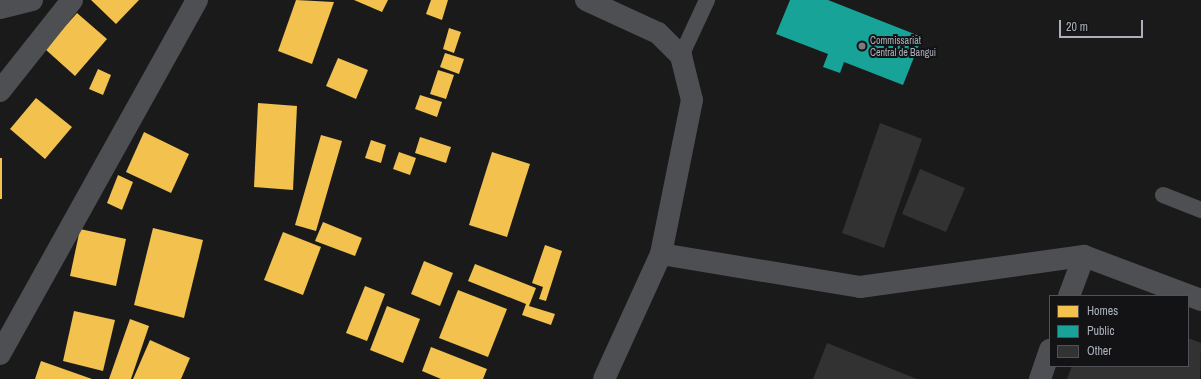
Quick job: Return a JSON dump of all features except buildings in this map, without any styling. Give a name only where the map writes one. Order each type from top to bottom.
[{"type":"street","points":[[0,8],[32,0]]},
{"type":"street","points":[[0,91],[72,0]]},
{"type":"street","points":[[0,354],[197,0]]},
{"type":"street","points":[[586,0],[658,33],[681,56],[692,100],[660,254],[604,379]]},
{"type":"street","points":[[660,254],[860,287],[1084,256],[1188,295]]},
{"type":"street","points":[[1070,295],[1084,256]]},
{"type":"street","points":[[1189,295],[1201,300]]},
{"type":"street","points":[[1040,379],[1049,353]]},
{"type":"lane","points":[[681,56],[707,0]]},
{"type":"lane","points":[[1164,195],[1201,210]]},
{"type":"place","name":"Commissariat Central de Bangui","points":[[862,46]]}]
